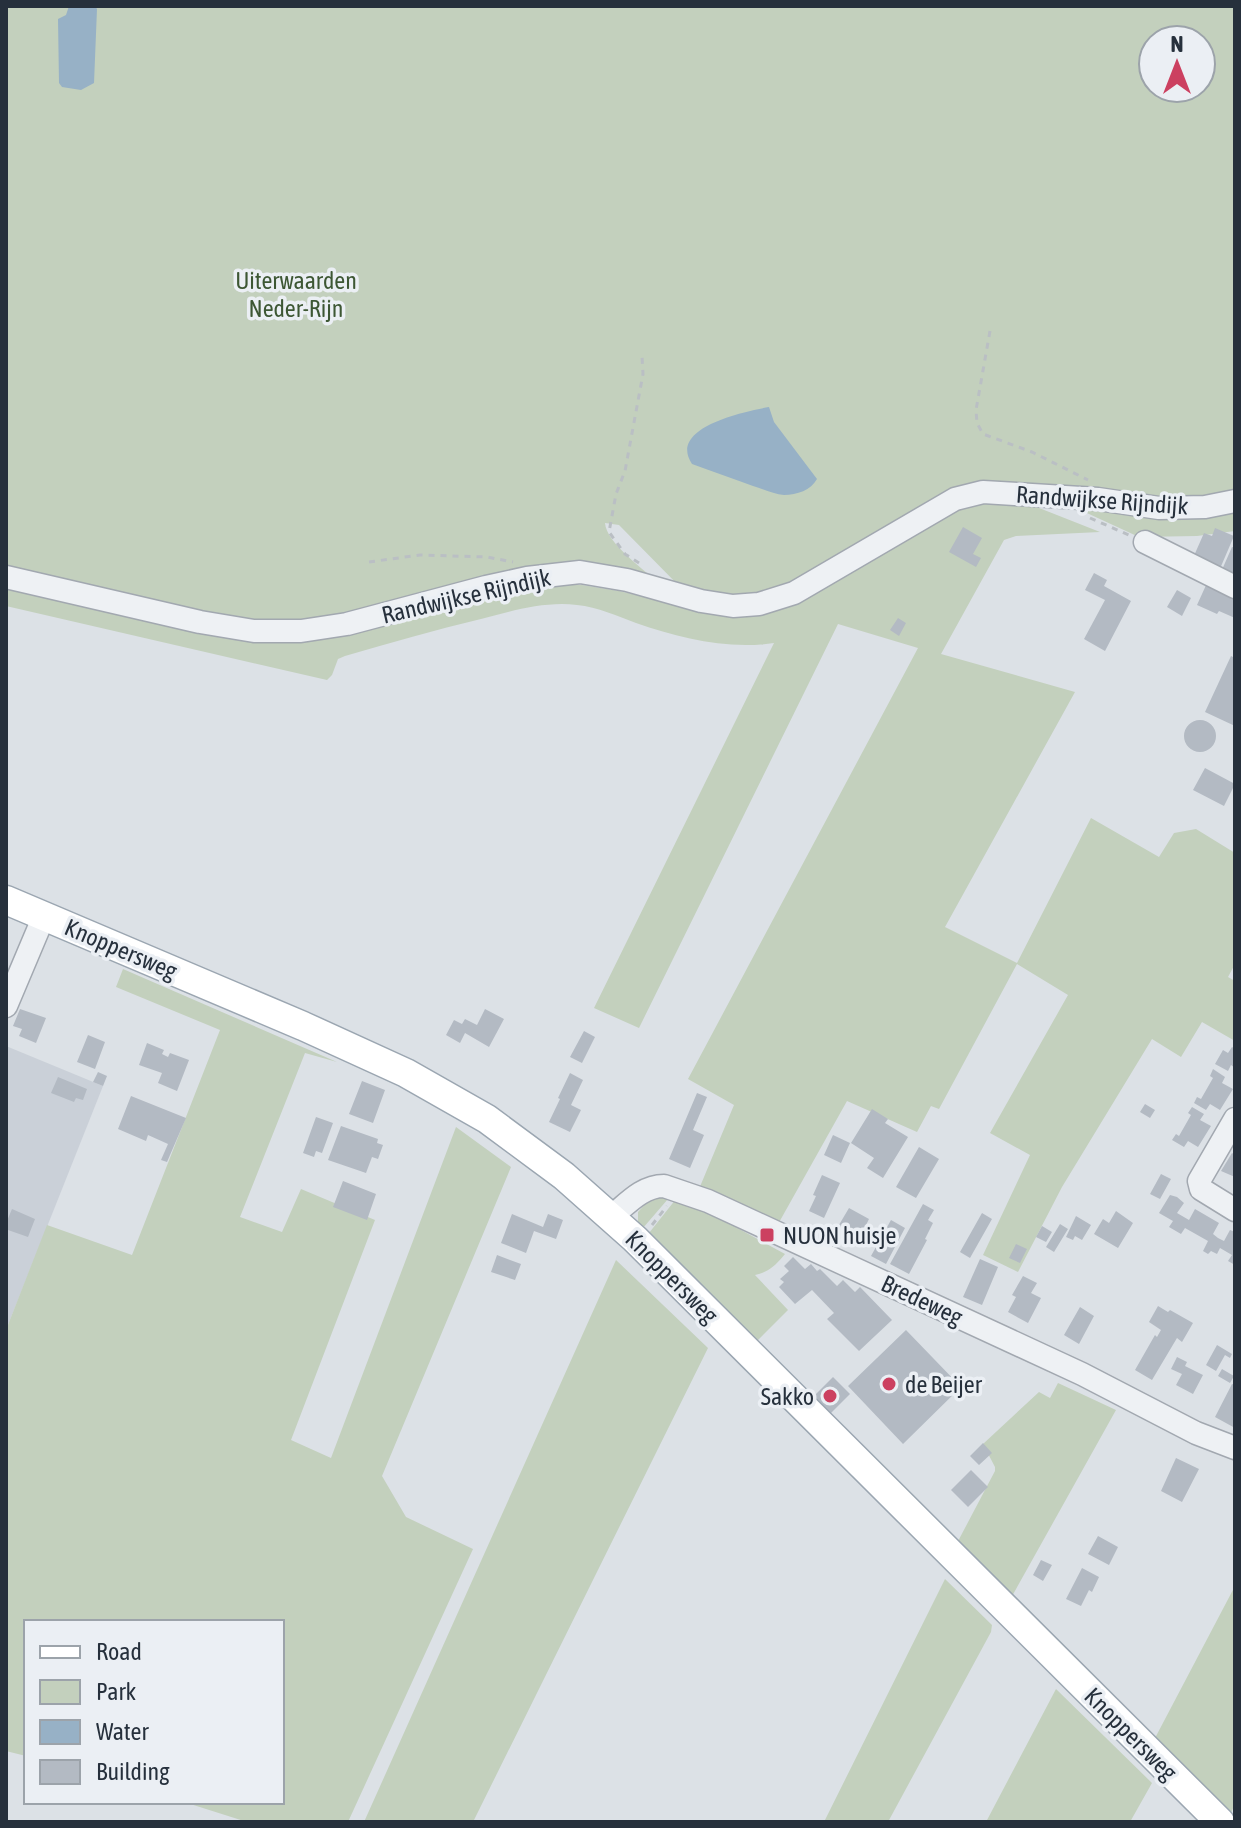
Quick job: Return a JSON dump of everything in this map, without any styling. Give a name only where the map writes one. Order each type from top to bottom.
[{"type":"main road","name":"Knoppersweg","points":[[6,900],[406,1073],[487,1119],[564,1176],[635,1239],[1220,1822]]},
{"type":"street","name":"Randwijkse Rijndijk","points":[[6,577],[200,622],[254,631],[301,631],[347,624],[486,587],[527,578],[580,572],[733,606],[759,604],[794,593],[955,499],[983,492],[1098,499],[1159,508],[1205,507],[1235,501]]},
{"type":"street","points":[[1145,542],[1235,587]]},
{"type":"street","points":[[6,1006],[44,916]]},
{"type":"street","points":[[1235,1119],[1199,1181],[1201,1189],[1235,1210]]},
{"type":"street","name":"Bredeweg","points":[[611,1217],[646,1189],[664,1186],[679,1190],[1082,1374],[1196,1433],[1235,1448]]},
{"type":"path","points":[[990,331],[976,410],[977,423],[983,434],[1032,452],[1088,480]]},
{"type":"path","points":[[638,563],[625,554],[609,532],[616,494],[625,471],[643,374],[642,356]]},
{"type":"path","points":[[1088,516],[1145,542]]},
{"type":"path","points":[[369,562],[420,555],[487,557],[518,562]]},
{"type":"path","points":[[635,1239],[645,1234],[679,1190]]},
{"type":"shaded area","points":[[6,1046],[103,1086],[6,1330]]},
{"type":"green space","name":"Uiterwaarden Neder-Rijn","points":[[6,6],[1235,6],[1235,496],[1212,500],[998,487],[769,595],[746,600],[685,592],[619,525],[605,523],[619,548],[661,585],[604,571],[317,623],[235,620],[6,567]]},
{"type":"green space","points":[[1029,504],[1100,532],[1016,536],[1004,540],[941,654],[1075,692],[945,927],[1017,963],[1091,818],[1159,857],[1174,833],[1196,829],[1235,853],[1235,964],[1228,977],[1235,981],[1235,1041],[1202,1022],[1181,1057],[1152,1039],[1062,1187],[1018,1272],[983,1255],[1030,1155],[990,1133],[1068,995],[1017,964],[939,1109],[931,1106],[917,1132],[847,1101],[777,1226],[699,1189],[734,1105],[688,1079],[918,648],[838,624],[639,1028],[594,1008],[774,643],[721,644],[687,638],[592,608],[553,604],[505,613],[345,656],[338,659],[327,680],[6,606],[6,585],[292,643],[321,639],[451,605],[557,585],[582,585],[619,591],[729,616],[748,616],[767,610],[964,505]]},
{"type":"green space","points":[[1076,508],[1156,516],[1235,510],[1235,531],[1197,536],[1139,537]]},
{"type":"green space","points":[[123,969],[337,1062],[305,1053],[240,1217],[282,1232],[301,1189],[375,1220],[291,1440],[331,1458],[456,1127],[511,1167],[382,1476],[406,1517],[473,1549],[348,1822],[247,1822],[190,1804],[284,1804],[284,1620],[24,1620],[24,1756],[6,1751],[6,1330],[47,1225],[132,1255],[220,1030],[116,987]]},
{"type":"green space","points":[[659,1195],[668,1199],[643,1228],[638,1228],[638,1212],[650,1199]]},
{"type":"green space","points":[[682,1198],[785,1254],[772,1268],[755,1275],[788,1310],[752,1346],[649,1239],[649,1233],[676,1199]]},
{"type":"green space","points":[[616,1260],[708,1348],[473,1822],[364,1822]]},
{"type":"green space","points":[[1058,1383],[1116,1410],[1011,1598],[956,1545],[995,1471],[983,1444],[1039,1392],[1050,1398]]},
{"type":"green space","points":[[945,1579],[992,1625],[991,1632],[888,1822],[824,1822]]},
{"type":"green space","points":[[1235,1586],[1235,1804],[1230,1815],[1154,1740]]},
{"type":"green space","points":[[1056,1689],[1152,1783],[1130,1822],[986,1822]]},
{"type":"water","points":[[69,6],[95,6],[97,9],[94,83],[81,90],[62,87],[59,83],[58,19],[66,15]]},
{"type":"water","points":[[769,407],[774,422],[817,479],[807,489],[789,495],[780,494],[692,464],[687,451],[690,440],[700,431],[728,417]]},
{"type":"building","points":[[963,527],[982,538],[973,554],[981,558],[976,567],[949,552]]},
{"type":"building","points":[[1215,528],[1234,536],[1219,571],[1193,558],[1204,533],[1212,536]]},
{"type":"building","points":[[1232,547],[1235,548],[1235,578],[1221,572]]},
{"type":"building","points":[[1094,573],[1107,580],[1104,586],[1131,601],[1105,651],[1084,639],[1105,600],[1085,590]]},
{"type":"building","points":[[1207,583],[1235,595],[1235,618],[1197,605]]},
{"type":"building","points":[[1177,590],[1191,598],[1182,616],[1167,607]]},
{"type":"building","points":[[898,618],[906,623],[899,636],[890,630]]},
{"type":"building","points":[[1231,656],[1235,658],[1235,726],[1205,712]]},
{"type":"building","points":[[1200,720],[1212,724],[1216,736],[1212,748],[1200,752],[1188,748],[1184,736],[1188,724]]},
{"type":"building","points":[[1205,768],[1235,784],[1224,806],[1193,790]]},
{"type":"building","points":[[20,1009],[46,1018],[36,1043],[19,1036],[22,1029],[13,1026]]},
{"type":"building","points":[[485,1009],[504,1019],[489,1047],[465,1033],[460,1043],[446,1035],[454,1020],[462,1024],[465,1019],[477,1025]]},
{"type":"building","points":[[584,1031],[595,1037],[582,1063],[570,1057]]},
{"type":"building","points":[[88,1035],[105,1042],[95,1069],[77,1062]]},
{"type":"building","points":[[147,1043],[164,1050],[162,1054],[168,1057],[170,1053],[189,1060],[177,1091],[158,1083],[162,1073],[139,1065]]},
{"type":"building","points":[[1232,1047],[1235,1049],[1235,1068],[1231,1065],[1228,1071],[1215,1064],[1223,1050],[1228,1053]]},
{"type":"building","points":[[1213,1069],[1225,1077],[1222,1083],[1233,1089],[1220,1110],[1210,1104],[1206,1110],[1194,1103],[1197,1097],[1201,1099],[1213,1078],[1210,1076]]},
{"type":"building","points":[[98,1072],[107,1076],[103,1086],[93,1082]]},
{"type":"building","points":[[570,1073],[583,1080],[571,1105],[581,1110],[570,1132],[549,1122]]},
{"type":"building","points":[[58,1077],[87,1089],[83,1100],[76,1098],[74,1102],[51,1093]]},
{"type":"building","points":[[362,1081],[385,1090],[373,1123],[349,1114]]},
{"type":"building","points":[[697,1093],[707,1097],[693,1130],[704,1135],[690,1168],[669,1159]]},
{"type":"building","points":[[131,1096],[186,1118],[167,1162],[161,1160],[168,1144],[148,1135],[146,1141],[118,1129]]},
{"type":"building","points":[[1145,1104],[1155,1110],[1150,1118],[1140,1112]]},
{"type":"building","points":[[1192,1107],[1204,1114],[1200,1120],[1211,1126],[1198,1147],[1188,1141],[1184,1147],[1172,1140],[1176,1134],[1179,1136]]},
{"type":"building","points":[[872,1109],[888,1119],[885,1123],[908,1137],[883,1178],[867,1168],[874,1158],[851,1143]]},
{"type":"building","points":[[316,1117],[333,1123],[322,1153],[316,1151],[314,1157],[303,1153]]},
{"type":"building","points":[[341,1126],[378,1139],[377,1143],[383,1145],[378,1159],[372,1157],[366,1173],[328,1160]]},
{"type":"building","points":[[833,1135],[850,1143],[841,1163],[824,1155]]},
{"type":"building","points":[[919,1147],[939,1159],[916,1198],[896,1187]]},
{"type":"building","points":[[1232,1153],[1235,1155],[1235,1177],[1221,1171]]},
{"type":"building","points":[[1161,1174],[1171,1179],[1160,1199],[1150,1194]]},
{"type":"building","points":[[822,1175],[840,1183],[824,1218],[809,1211]]},
{"type":"building","points":[[343,1181],[376,1194],[367,1220],[333,1207]]},
{"type":"building","points":[[1170,1195],[1184,1203],[1177,1213],[1189,1220],[1195,1209],[1219,1223],[1213,1234],[1218,1238],[1224,1241],[1230,1230],[1235,1232],[1235,1265],[1228,1261],[1232,1255],[1220,1248],[1217,1254],[1203,1251],[1208,1241],[1185,1228],[1181,1234],[1169,1227],[1173,1221],[1159,1213]]},
{"type":"building","points":[[923,1204],[934,1210],[928,1220],[933,1223],[909,1274],[890,1264]]},
{"type":"building","points":[[849,1208],[869,1219],[863,1231],[868,1233],[861,1246],[850,1239],[848,1243],[833,1235]]},
{"type":"building","points":[[12,1209],[35,1219],[28,1237],[8,1230],[7,1221]]},
{"type":"building","points":[[1116,1211],[1133,1223],[1118,1248],[1094,1234],[1103,1219],[1109,1223]]},
{"type":"building","points":[[982,1213],[992,1219],[970,1258],[960,1252]]},
{"type":"building","points":[[512,1214],[543,1227],[548,1214],[563,1220],[556,1239],[534,1231],[526,1253],[501,1243]]},
{"type":"building","points":[[1076,1216],[1091,1225],[1082,1240],[1075,1236],[1073,1240],[1066,1237]]},
{"type":"building","points":[[891,1220],[905,1228],[886,1264],[871,1256]]},
{"type":"building","points":[[1060,1224],[1068,1229],[1054,1252],[1046,1247]]},
{"type":"building","points":[[1042,1226],[1052,1232],[1046,1242],[1036,1237]]},
{"type":"building","points":[[1016,1244],[1027,1249],[1020,1263],[1009,1258]]},
{"type":"building","points":[[497,1255],[521,1264],[515,1280],[491,1272]]},
{"type":"building","points":[[793,1257],[805,1269],[811,1264],[817,1271],[820,1269],[837,1286],[843,1280],[855,1292],[860,1287],[892,1320],[859,1351],[827,1319],[834,1313],[812,1290],[795,1304],[779,1287],[784,1282],[780,1279],[789,1271],[784,1266]]},
{"type":"building","points":[[980,1259],[998,1267],[982,1305],[963,1297]]},
{"type":"building","points":[[1023,1276],[1037,1283],[1031,1293],[1041,1298],[1028,1323],[1008,1312],[1016,1297],[1012,1295]]},
{"type":"building","points":[[1158,1306],[1193,1323],[1182,1342],[1177,1338],[1152,1380],[1135,1370],[1161,1330],[1149,1322]]},
{"type":"building","points":[[1080,1307],[1094,1316],[1079,1344],[1064,1335]]},
{"type":"building","points":[[906,1330],[961,1387],[903,1444],[848,1386]]},
{"type":"building","points":[[1217,1345],[1232,1354],[1230,1358],[1225,1355],[1216,1371],[1206,1365]]},
{"type":"building","points":[[1177,1357],[1187,1362],[1185,1366],[1203,1375],[1193,1394],[1176,1385],[1182,1374],[1171,1369]]},
{"type":"building","points":[[1222,1369],[1234,1376],[1230,1383],[1218,1376]]},
{"type":"building","points":[[833,1377],[850,1394],[829,1415],[812,1398]]},
{"type":"building","points":[[1232,1384],[1235,1385],[1235,1428],[1215,1417]]},
{"type":"building","points":[[983,1443],[992,1453],[979,1465],[970,1456]]},
{"type":"building","points":[[1176,1458],[1199,1469],[1182,1502],[1161,1491]]},
{"type":"building","points":[[971,1470],[988,1487],[968,1507],[951,1490]]},
{"type":"building","points":[[1098,1536],[1118,1547],[1109,1565],[1088,1554]]},
{"type":"building","points":[[1041,1560],[1052,1565],[1043,1581],[1033,1575]]},
{"type":"building","points":[[1082,1568],[1099,1577],[1081,1606],[1066,1599]]},
{"type":"place","name":"NUON huisje","points":[[767,1235]]},
{"type":"place","name":"de Beijer","points":[[889,1384]]},
{"type":"place","name":"Sakko","points":[[830,1396]]}]
